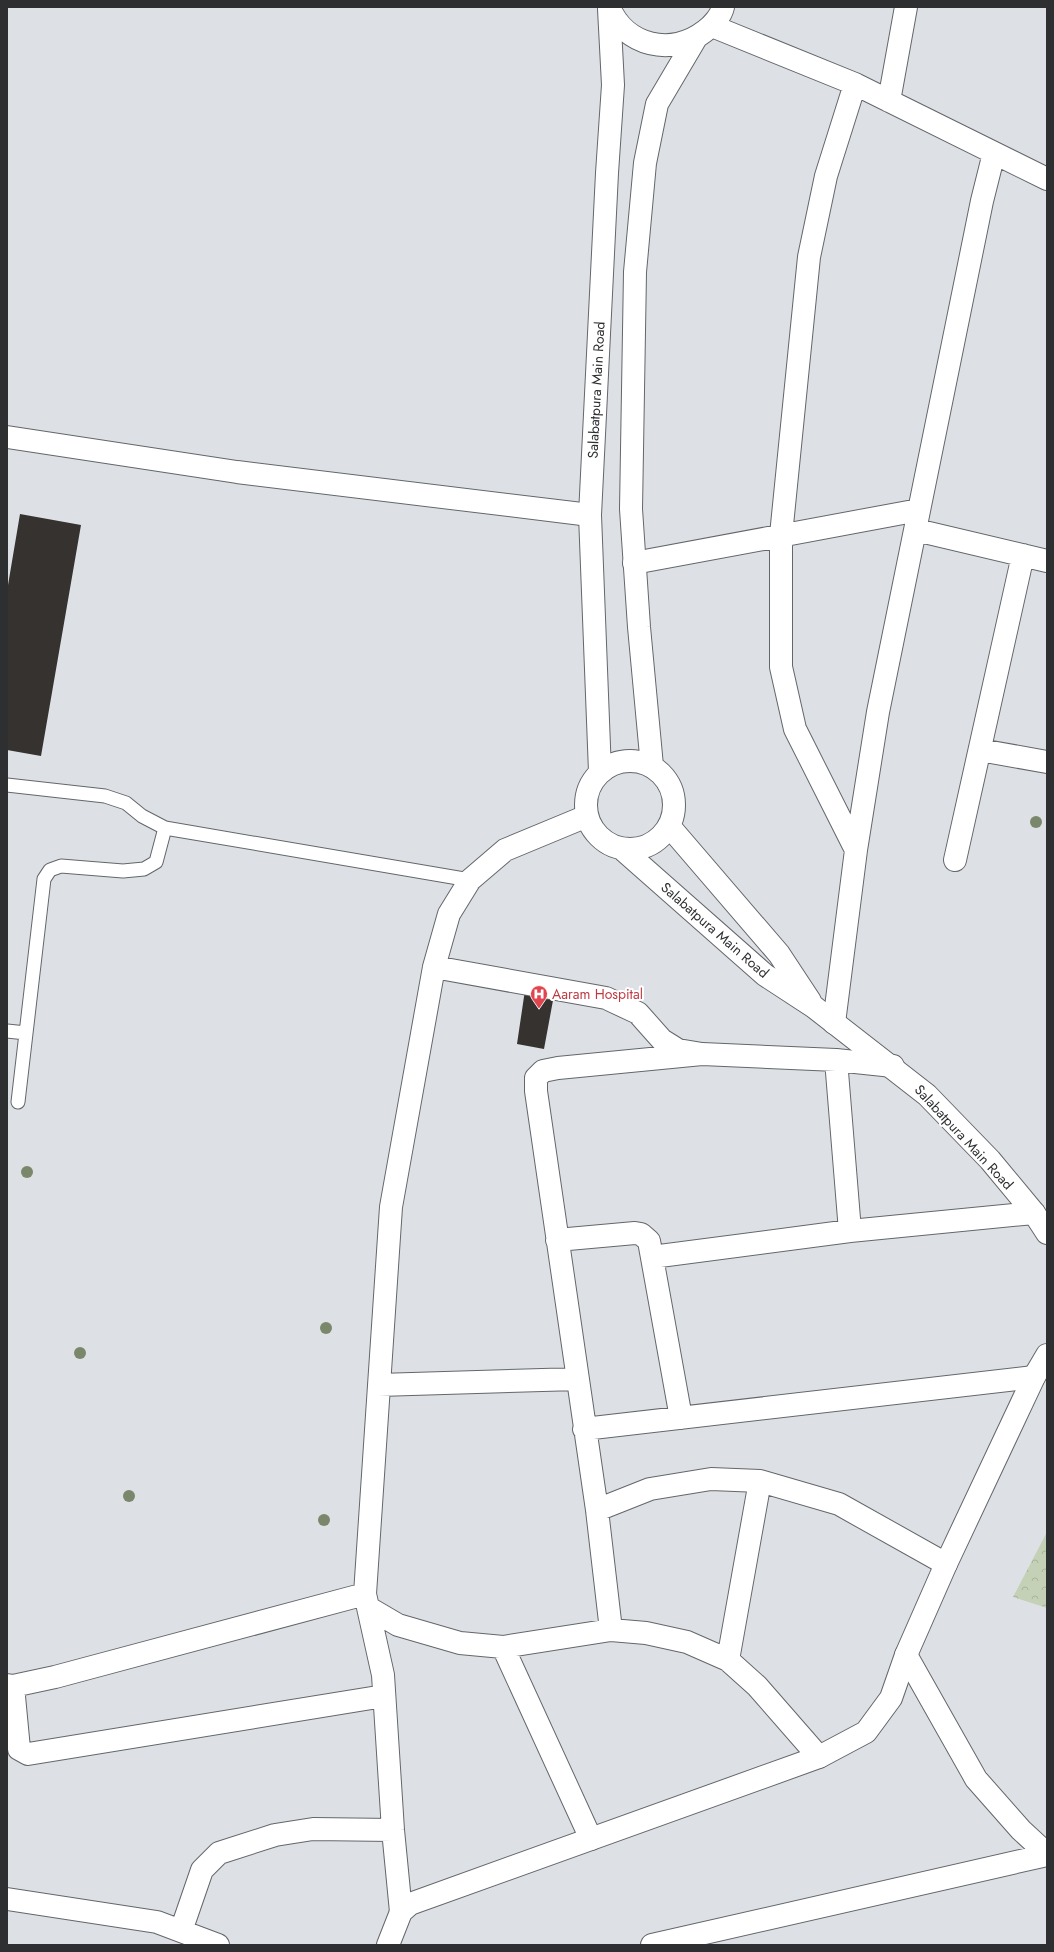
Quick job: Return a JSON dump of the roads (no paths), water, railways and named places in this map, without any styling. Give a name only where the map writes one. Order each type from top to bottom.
[{"type":"street","points":[[652,766],[634,563],[631,509],[634,272],[645,163],[657,104],[704,32],[723,7]]},
{"type":"street","points":[[889,101],[906,7]]},
{"type":"street","points":[[609,8],[621,26],[638,39],[658,46],[678,45],[704,32],[854,84],[1047,179]]},
{"type":"street","name":"Salabatpura Main Road","points":[[600,772],[590,515],[607,173],[614,85],[609,8]]},
{"type":"street","points":[[854,84],[826,176],[809,257],[781,535],[781,667],[795,729],[856,850]]},
{"type":"street","points":[[834,1023],[856,850],[878,712],[982,200],[994,153]]},
{"type":"street","points":[[7,437],[237,472],[590,515]]},
{"type":"street","points":[[634,563],[781,535],[917,520],[1023,555],[1047,561]]},
{"type":"street","points":[[955,860],[1023,555]]},
{"type":"street","points":[[980,750],[1047,762]]},
{"type":"street","points":[[625,761],[639,762],[652,766],[663,775],[670,786],[674,799],[673,814],[669,826],[660,837],[648,845],[635,848],[621,848],[610,844],[600,837],[592,827],[587,816],[586,804],[592,781],[600,772],[612,764],[625,761]]},
{"type":"street","points":[[401,1912],[393,1830],[383,1676],[367,1600],[391,1208],[434,967],[449,914],[470,880],[505,850],[587,816]]},
{"type":"street","name":"Salabatpura Main Road","points":[[669,826],[779,954],[814,1006]]},
{"type":"street","name":"Salabatpura Main Road","points":[[621,848],[765,975],[814,1006],[834,1023],[893,1066],[927,1095],[990,1160],[1034,1213],[1047,1233]]},
{"type":"street","points":[[434,967],[606,998],[638,1013],[662,1040],[678,1050],[702,1054],[836,1060],[893,1066]]},
{"type":"street","points":[[611,1630],[597,1510],[557,1240],[536,1091],[536,1078],[544,1071],[558,1068],[702,1054]]},
{"type":"street","points":[[836,1060],[850,1231]]},
{"type":"street","points":[[652,1257],[850,1231],[1034,1213]]},
{"type":"street","points":[[557,1240],[635,1232],[641,1234],[649,1241],[681,1418]]},
{"type":"street","points":[[388,1945],[401,1912],[410,1904],[819,1757],[866,1732],[891,1698],[906,1655],[946,1564],[1034,1377],[1047,1355]]},
{"type":"street","points":[[584,1429],[1034,1377]]},
{"type":"street","points":[[379,1385],[577,1379]]},
{"type":"street","points":[[597,1510],[650,1489],[711,1479],[760,1482],[839,1504],[946,1564]]},
{"type":"street","points":[[728,1660],[760,1482]]},
{"type":"street","points":[[367,1600],[398,1625],[460,1643],[503,1647],[611,1630],[646,1633],[687,1642],[728,1660],[757,1686],[819,1757]]},
{"type":"street","points":[[367,1600],[55,1677],[10,1685],[18,1749],[28,1754],[384,1696]]},
{"type":"street","points":[[503,1647],[591,1839]]},
{"type":"street","points":[[906,1655],[976,1779],[1021,1830],[1047,1854]]},
{"type":"street","points":[[181,1931],[202,1870],[219,1853],[275,1835],[313,1828],[393,1830]]},
{"type":"street","points":[[652,1945],[1047,1854]]},
{"type":"street","points":[[7,1899],[157,1922],[218,1945]]},
{"type":"lane","points":[[7,785],[105,796],[126,803],[142,816],[165,828],[470,880]]},
{"type":"lane","points":[[18,1102],[44,879],[50,870],[61,866],[123,871],[144,869],[156,862],[165,828]]},
{"type":"lane","points":[[7,1031],[26,1033]]},
{"type":"place","name":"Aaram Hospital","points":[[539,1009]]}]
